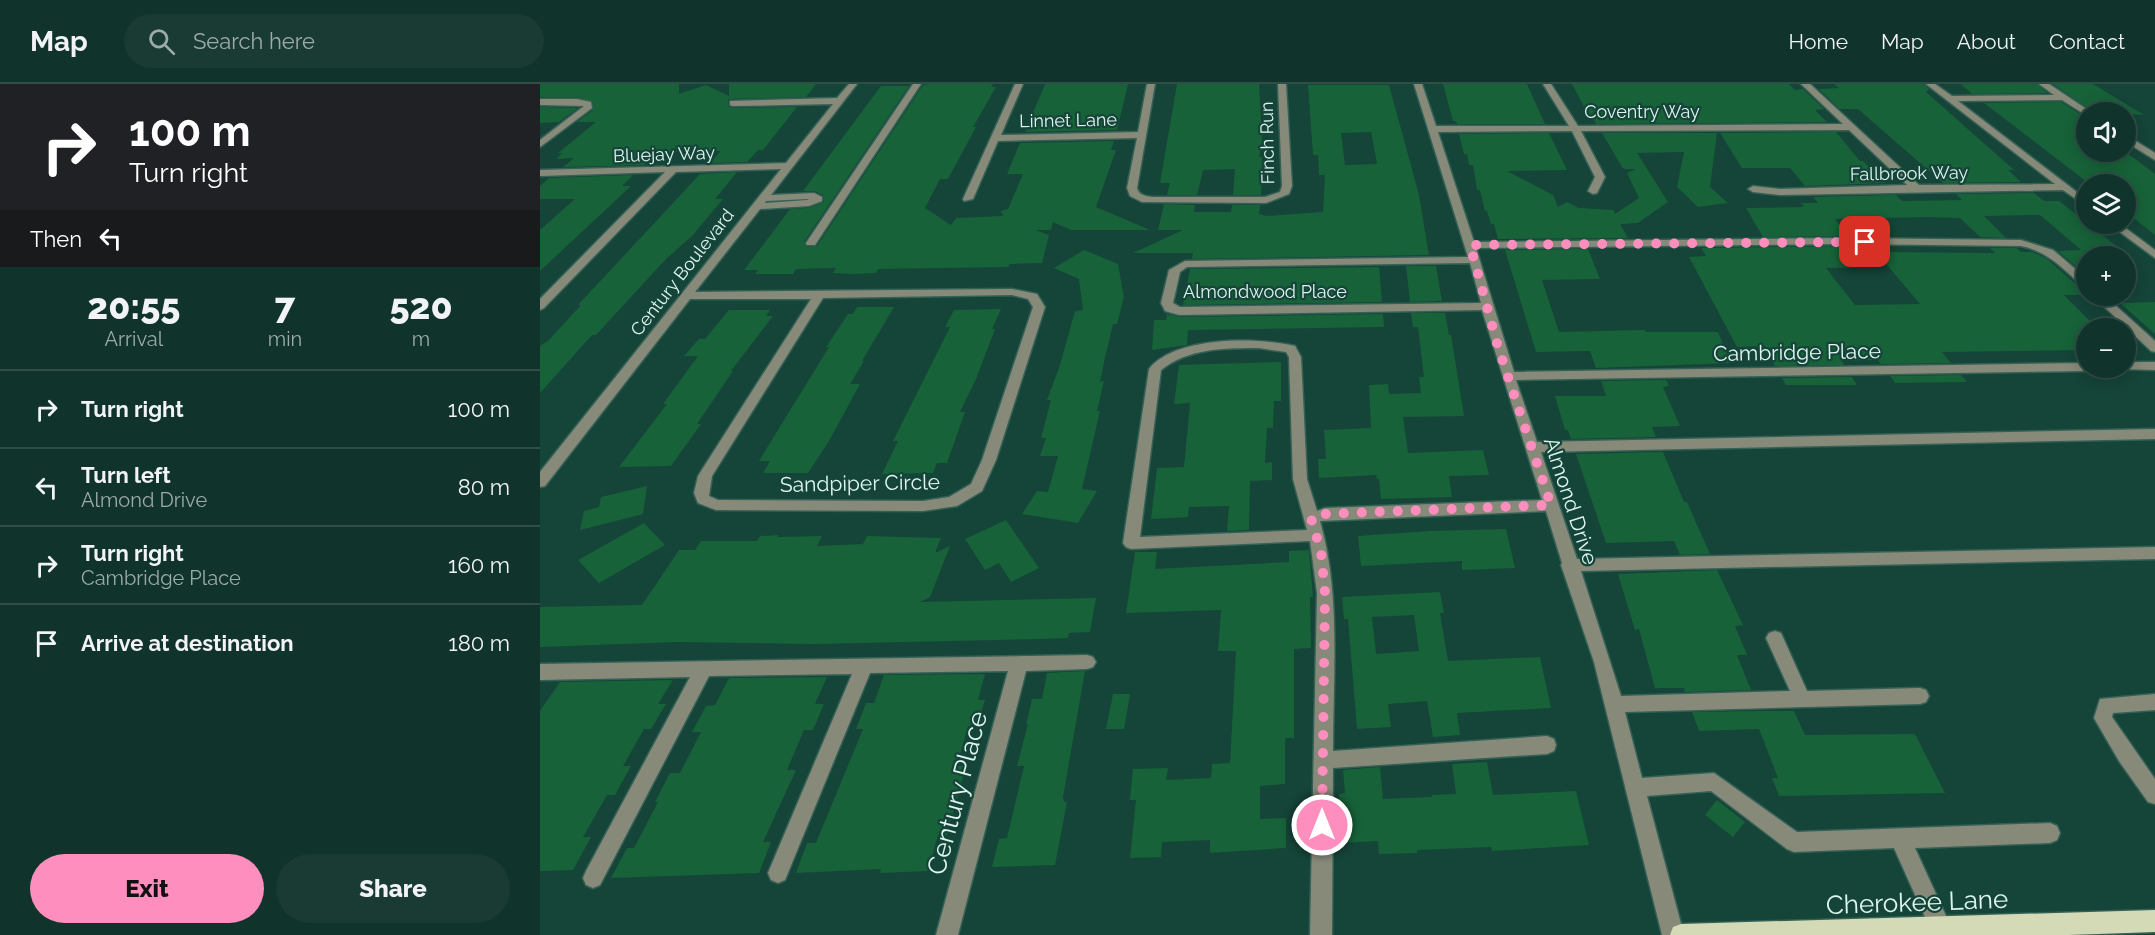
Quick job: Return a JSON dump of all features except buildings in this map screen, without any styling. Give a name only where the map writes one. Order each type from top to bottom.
[{"type":"main road","name":"Cherokee Lane","points":[[1681,935],[2155,921]]},
{"type":"street","name":"Century Boulevard","points":[[540,482],[853,84]]},
{"type":"street","points":[[811,243],[917,84]]},
{"type":"street","points":[[968,199],[974,180],[996,138],[1019,84]]},
{"type":"street","points":[[1140,135],[1151,84]]},
{"type":"street","name":"Finch Run","points":[[1140,135],[1132,188],[1134,194],[1142,199],[1266,200],[1277,198],[1284,194],[1287,186],[1282,84]]},
{"type":"street","name":"Almond Drive","points":[[1418,84],[1472,252],[1486,306],[1603,663],[1673,935]]},
{"type":"street","points":[[1547,84],[1575,128],[1600,177],[1593,191]]},
{"type":"street","points":[[1805,84],[1916,188]]},
{"type":"street","points":[[1930,84],[2076,195]]},
{"type":"street","points":[[2043,84],[2076,105]]},
{"type":"street","points":[[1949,99],[2064,98]]},
{"type":"street","points":[[733,103],[840,100]]},
{"type":"street","points":[[540,102],[588,104],[588,108],[540,144]]},
{"type":"street","name":"Coventry Way","points":[[1433,129],[1851,127]]},
{"type":"street","name":"Linnet Lane","points":[[996,138],[1140,135]]},
{"type":"street","points":[[2136,145],[2155,157]]},
{"type":"street","name":"Bluejay Way","points":[[540,173],[789,166]]},
{"type":"street","points":[[540,306],[672,171]]},
{"type":"street","name":"Fallbrook Way","points":[[1753,189],[1780,192],[2065,187]]},
{"type":"street","points":[[761,202],[809,202],[818,199],[841,198]]},
{"type":"street","points":[[2127,234],[2155,255]]},
{"type":"street","points":[[1472,252],[1831,241],[2021,243],[2037,245],[2052,253],[2076,275]]},
{"type":"street","name":"Almondwood Place","points":[[1472,252],[1185,264],[1175,270],[1167,303],[1168,308],[1179,311],[1486,306]]},
{"type":"street","name":"Sandpiper Circle","points":[[686,296],[1012,292],[1031,295],[1038,302],[1039,307],[989,460],[977,487],[952,502],[923,506],[716,506],[704,499],[701,493],[705,476],[819,295]]},
{"type":"street","points":[[2110,306],[2155,348]]},
{"type":"street","points":[[1322,935],[1325,593],[1321,552],[1314,526],[1300,479],[1295,357],[1291,349],[1275,345],[1205,347],[1175,354],[1162,360],[1155,369],[1131,543],[1314,526],[1325,514],[1551,505]]},
{"type":"street","points":[[2136,366],[2155,366]]},
{"type":"street","name":"Cambridge Place","points":[[1509,376],[2076,367]]},
{"type":"street","points":[[1532,447],[2155,434]]},
{"type":"street","points":[[1569,565],[2155,553]]},
{"type":"street","points":[[1775,638],[1802,699]]},
{"type":"street","points":[[541,673],[1087,662]]},
{"type":"street","name":"Century Place","points":[[947,935],[1019,664]]},
{"type":"street","points":[[778,873],[863,668]]},
{"type":"street","points":[[592,878],[703,670]]},
{"type":"street","points":[[1613,704],[1920,696]]},
{"type":"street","points":[[2155,702],[2106,705],[2103,718],[2155,795]]},
{"type":"street","points":[[1322,760],[1547,745]]},
{"type":"street","points":[[1635,788],[1714,782],[1794,842],[2050,833]]},
{"type":"street","points":[[1900,838],[1941,929]]},
{"type":"route","points":[[1322,825],[1325,593],[1321,552],[1311,518],[1325,514],[1551,505],[1498,347],[1470,245],[1865,242]]}]
